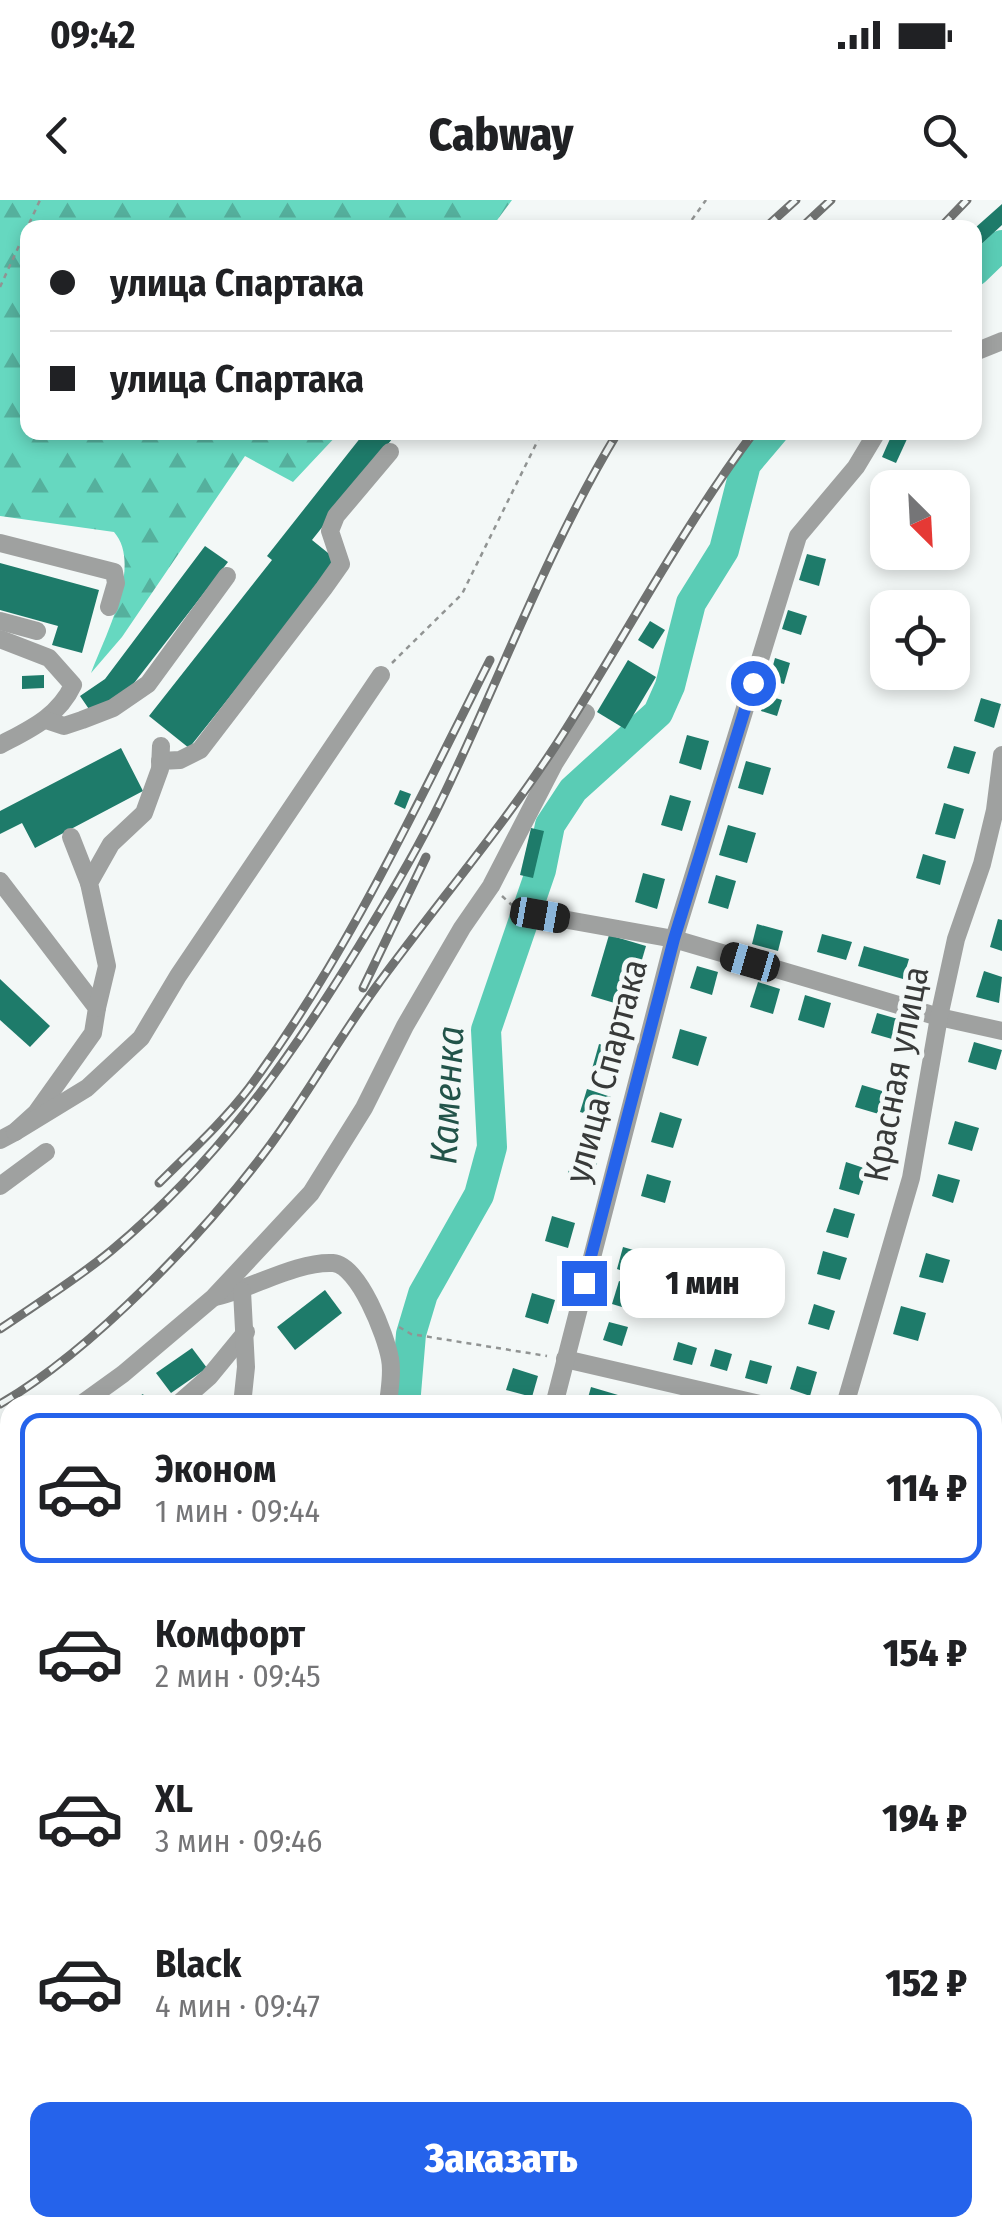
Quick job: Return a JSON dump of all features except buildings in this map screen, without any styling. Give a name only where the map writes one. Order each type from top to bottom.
[{"type":"street","name":"улица Спартака","points":[[556,1395],[674,939],[798,536],[856,467],[872,440]]},
{"type":"street","points":[[89,883],[111,844],[144,812],[160,753],[180,760],[200,750],[341,564],[330,532],[336,516],[390,452]]},
{"type":"street","points":[[0,543],[114,572],[116,583],[109,607]]},
{"type":"street","points":[[46,720],[64,726],[113,708],[148,684],[226,576]]},
{"type":"street","points":[[0,621],[36,631]]},
{"type":"street","points":[[0,639],[49,658],[74,686],[64,704],[46,720],[0,745]]},
{"type":"street","points":[[8,1136],[87,1088],[141,1038],[178,976],[381,675]]},
{"type":"street","points":[[94,1395],[214,1297],[312,1193],[364,1108],[405,1026],[462,928],[491,886],[554,764],[586,713]]},
{"type":"street","name":"Красная улица","points":[[848,1395],[910,1178],[939,1016],[956,939],[982,864],[995,810],[1002,755]]},
{"type":"street","points":[[8,1136],[36,1113],[94,1033],[107,966],[89,883],[71,837]]},
{"type":"street","points":[[0,881],[97,1008]]},
{"type":"street","points":[[540,915],[674,939],[1002,1032]]},
{"type":"street","points":[[2,1178],[46,1152]]},
{"type":"street","points":[[214,1297],[242,1291],[296,1270],[333,1263],[344,1266],[360,1284],[391,1361],[389,1395]]},
{"type":"street","points":[[242,1291],[246,1332],[243,1395]]},
{"type":"street","points":[[188,1395],[209,1377],[246,1332]]},
{"type":"street","points":[[565,1359],[721,1395]]},
{"type":"path","points":[[0,287],[20,244]]},
{"type":"path","points":[[381,675],[462,594],[538,440]]},
{"type":"path","points":[[375,1315],[411,1334],[565,1359]]},
{"type":"green space","points":[[0,200],[512,200],[497,220],[20,220],[20,440],[332,440],[293,482],[245,456],[122,637],[91,673],[123,581],[122,546],[114,532],[0,516]]},
{"type":"waterway","name":"Каменка","points":[[982,264],[1002,245]]},
{"type":"waterway","name":"Каменка","points":[[406,1395],[411,1334],[423,1294],[479,1195],[492,1147],[486,1030],[541,870],[550,825],[573,790],[658,713],[670,686],[691,603],[724,550],[746,464],[766,440]]},
{"type":"railway","points":[[774,220],[796,200]]},
{"type":"railway","points":[[810,220],[831,200]]},
{"type":"railway","points":[[948,220],[967,200]]},
{"type":"railway","points":[[0,1329],[112,1250],[185,1182],[248,1109],[305,1030],[422,838],[546,568],[613,440]]},
{"type":"railway","points":[[14,1395],[110,1321],[182,1250],[245,1178],[285,1125],[376,987],[535,776],[701,508],[748,440]]},
{"type":"railway","points":[[159,1183],[239,1101],[318,986],[407,825],[490,660]]},
{"type":"railway","points":[[363,988],[426,857]]},
{"type":"route","points":[[584,1283],[674,939],[753,683]]}]
